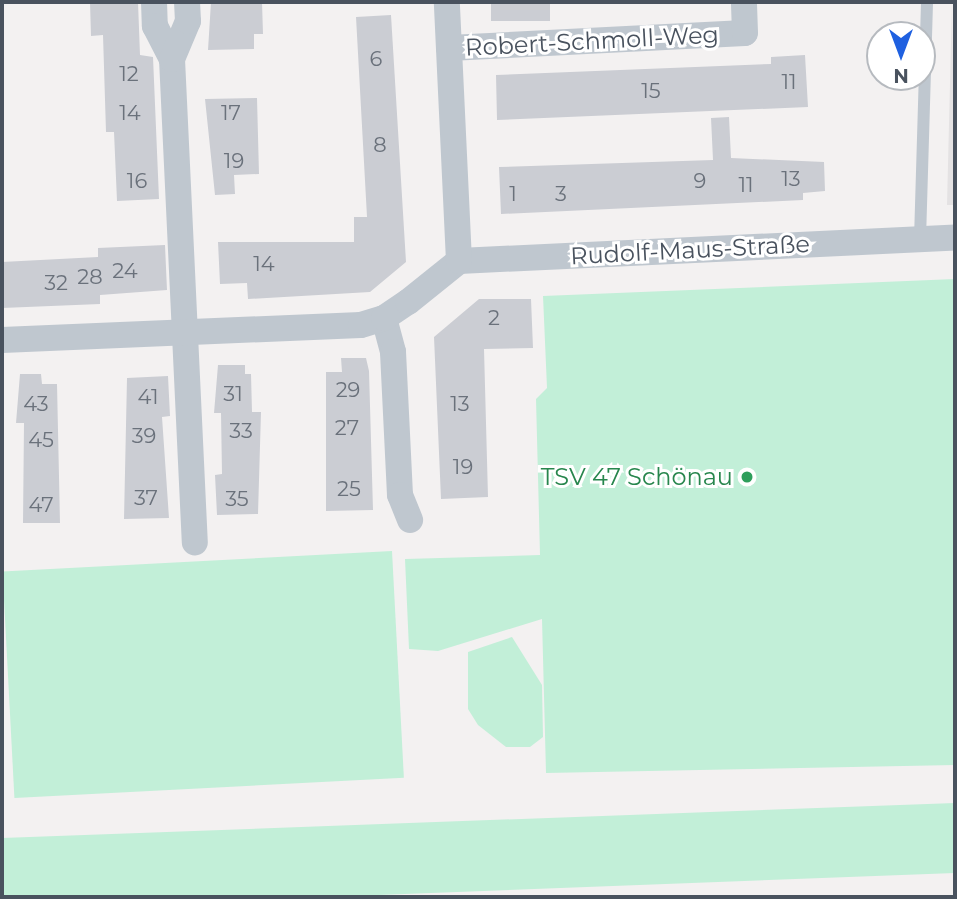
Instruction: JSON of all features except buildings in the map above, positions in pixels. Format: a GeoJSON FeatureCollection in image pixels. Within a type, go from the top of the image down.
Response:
{"type":"FeatureCollection","features":[{"type":"Feature","properties":{"kind":"street"},"geometry":{"type":"LineString","coordinates":[[154,2],[155,26],[172,59],[195,542]]}},
{"type":"Feature","properties":{"kind":"street"},"geometry":{"type":"LineString","coordinates":[[172,59],[188,22],[187,2]]}},
{"type":"Feature","properties":{"kind":"street"},"geometry":{"type":"LineString","coordinates":[[2,341],[361,325],[384,318],[459,261],[447,2]]}},
{"type":"Feature","properties":{"kind":"street","name":"Robert-Schmoll-Weg"},"geometry":{"type":"LineString","coordinates":[[449,48],[745,33],[744,2]]}},
{"type":"Feature","properties":{"kind":"street","name":"Rudolf-Maus-Straße"},"geometry":{"type":"LineString","coordinates":[[459,261],[955,237]]}},
{"type":"Feature","properties":{"kind":"street"},"geometry":{"type":"LineString","coordinates":[[384,318],[393,352],[400,495],[410,520]]}},
{"type":"Feature","properties":{"kind":"lane"},"geometry":{"type":"LineString","coordinates":[[920,239],[927,2]]}},
{"type":"Feature","properties":{"kind":"shaded area"},"geometry":{"type":"Polygon","coordinates":[[[952,2],[955,205],[947,205],[952,2]]]}},
{"type":"Feature","properties":{"kind":"green space","name":"TSV 47 Schönau"},"geometry":{"type":"Polygon","coordinates":[[[955,279],[955,765],[546,773],[542,619],[438,651],[409,649],[405,559],[540,555],[536,399],[547,388],[543,296],[955,279]]]}},
{"type":"Feature","properties":{"kind":"green space"},"geometry":{"type":"Polygon","coordinates":[[[392,551],[404,778],[14,798],[3,571],[392,551]]]}},
{"type":"Feature","properties":{"kind":"green space"},"geometry":{"type":"Polygon","coordinates":[[[512,637],[542,685],[543,737],[530,747],[506,747],[478,725],[468,709],[468,652],[512,637]]]}},
{"type":"Feature","properties":{"kind":"green space"},"geometry":{"type":"Polygon","coordinates":[[[955,803],[955,873],[326,897],[2,897],[2,838],[955,803]]]}},
{"type":"Feature","properties":{"kind":"place","name":"TSV 47 Schönau"},"geometry":{"type":"Point","coordinates":[747,477]}}]}
